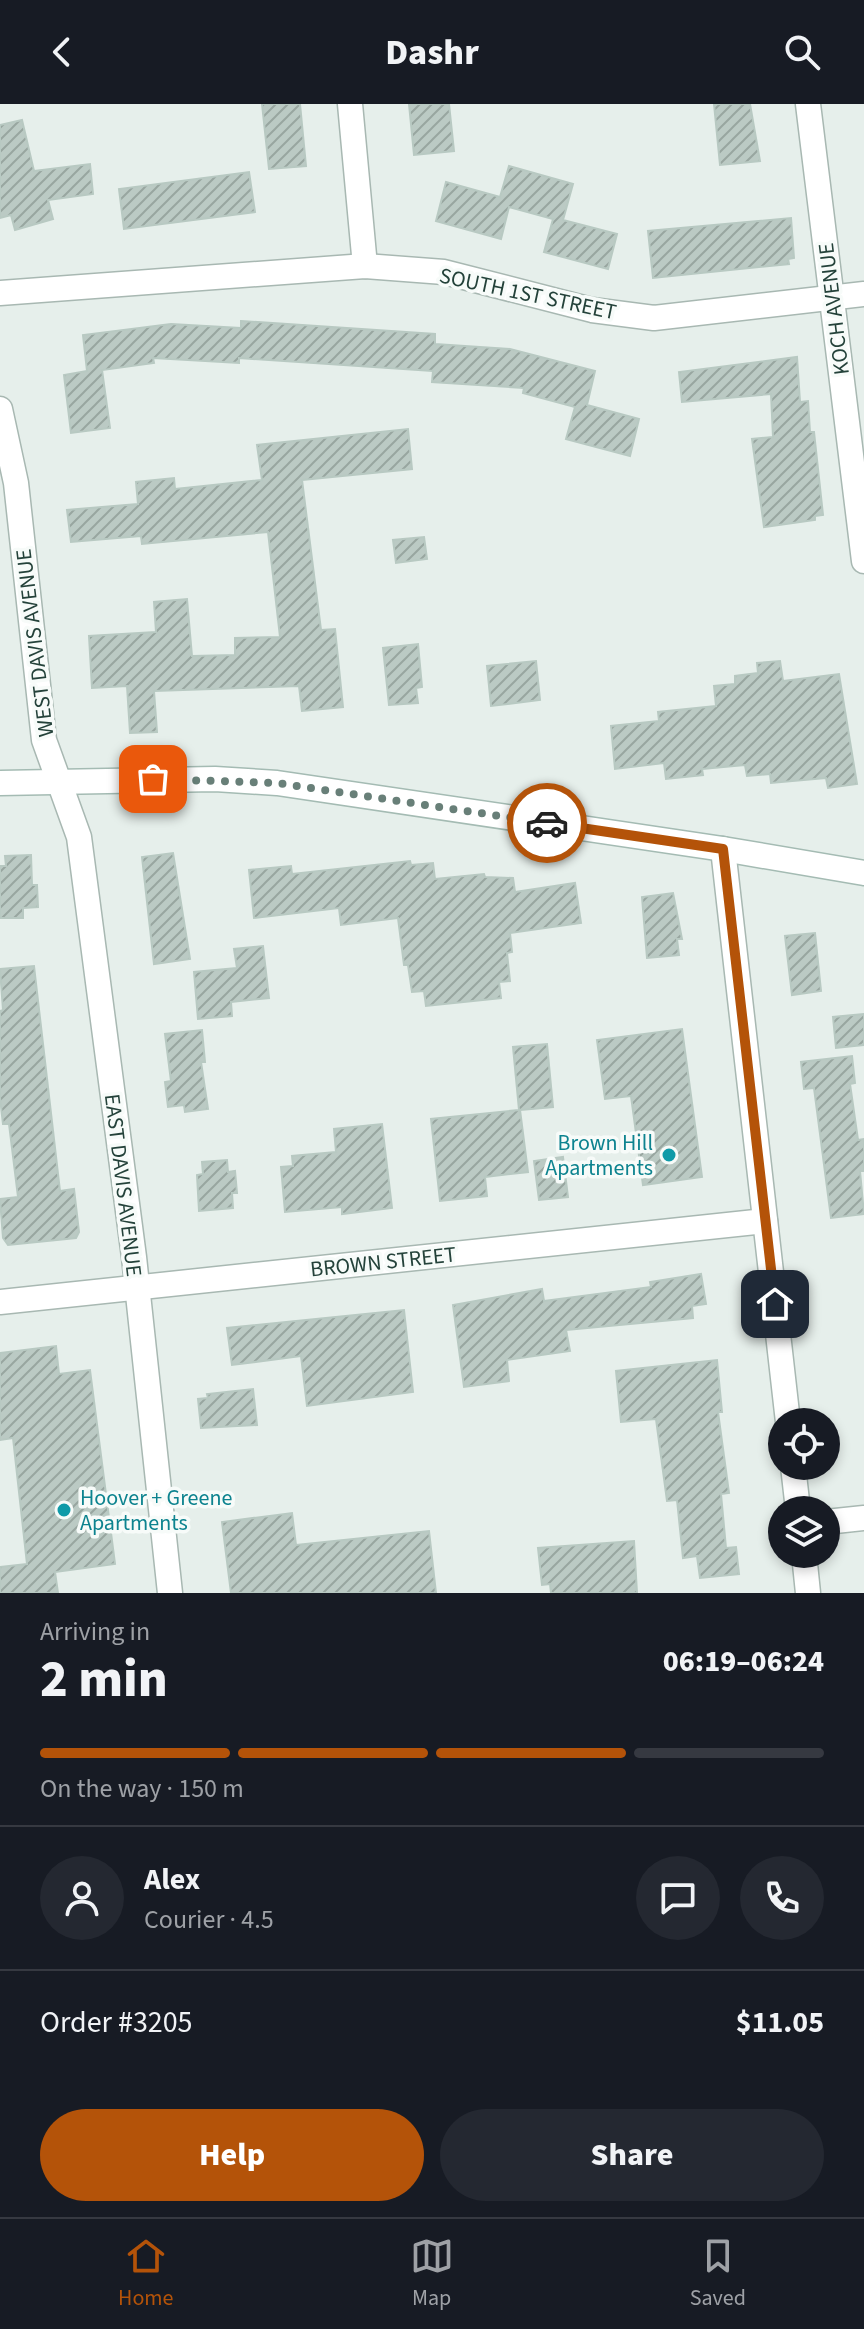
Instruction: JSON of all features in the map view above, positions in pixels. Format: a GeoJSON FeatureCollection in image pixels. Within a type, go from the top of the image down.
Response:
{"type":"FeatureCollection","features":[{"type":"Feature","properties":{"kind":"street"},"geometry":{"type":"LineString","coordinates":[[350,104],[365,266]]}},
{"type":"Feature","properties":{"kind":"street","name":"KOCH AVENUE"},"geometry":{"type":"LineString","coordinates":[[808,104],[864,561]]}},
{"type":"Feature","properties":{"kind":"street","name":"SOUTH 1ST STREET"},"geometry":{"type":"LineString","coordinates":[[0,293],[365,266],[444,272],[592,310],[654,318],[864,294]]}},
{"type":"Feature","properties":{"kind":"street","name":"WEST DAVIS AVENUE"},"geometry":{"type":"LineString","coordinates":[[0,409],[16,483],[44,740],[59,780]]}},
{"type":"Feature","properties":{"kind":"street"},"geometry":{"type":"LineString","coordinates":[[0,783],[215,779],[277,783],[864,873]]}},
{"type":"Feature","properties":{"kind":"street","name":"EAST DAVIS AVENUE"},"geometry":{"type":"LineString","coordinates":[[59,780],[79,837],[138,1287],[170,1593]]}},
{"type":"Feature","properties":{"kind":"street"},"geometry":{"type":"LineString","coordinates":[[723,849],[786,1408]]}},
{"type":"Feature","properties":{"kind":"street","name":"BROWN STREET"},"geometry":{"type":"LineString","coordinates":[[0,1302],[765,1221]]}},
{"type":"Feature","properties":{"kind":"street"},"geometry":{"type":"LineString","coordinates":[[840,1521],[864,1518]]}},
{"type":"Feature","properties":{"kind":"street"},"geometry":{"type":"LineString","coordinates":[[805,1568],[808,1593]]}},
{"type":"Feature","properties":{"kind":"building"},"geometry":{"type":"Polygon","coordinates":[[[262,104],[300,104],[306,166],[269,169],[262,104]]]}},
{"type":"Feature","properties":{"kind":"building"},"geometry":{"type":"Polygon","coordinates":[[[409,104],[449,104],[454,151],[414,155],[409,104]]]}},
{"type":"Feature","properties":{"kind":"building"},"geometry":{"type":"Polygon","coordinates":[[[714,104],[750,104],[760,161],[720,165],[714,104]]]}},
{"type":"Feature","properties":{"kind":"building"},"geometry":{"type":"Polygon","coordinates":[[[22,120],[34,171],[90,164],[93,194],[48,200],[53,219],[15,230],[11,215],[0,218],[0,125],[22,120]]]}},
{"type":"Feature","properties":{"kind":"building"},"geometry":{"type":"Polygon","coordinates":[[[509,166],[573,184],[563,220],[617,234],[608,269],[544,252],[553,219],[509,207],[501,239],[436,221],[446,182],[500,197],[509,166]]]}},
{"type":"Feature","properties":{"kind":"building"},"geometry":{"type":"Polygon","coordinates":[[[249,172],[255,212],[124,229],[119,189],[249,172]]]}},
{"type":"Feature","properties":{"kind":"building"},"geometry":{"type":"Polygon","coordinates":[[[791,218],[794,258],[788,259],[789,264],[653,278],[648,231],[791,218]]]}},
{"type":"Feature","properties":{"kind":"building"},"geometry":{"type":"Polygon","coordinates":[[[241,321],[435,334],[435,344],[510,349],[595,371],[587,405],[639,419],[630,456],[566,439],[575,407],[523,393],[524,388],[432,382],[433,371],[239,358],[239,363],[153,358],[154,363],[102,370],[110,428],[71,433],[64,375],[87,371],[83,335],[171,324],[241,328],[241,321]]]}},
{"type":"Feature","properties":{"kind":"building"},"geometry":{"type":"Polygon","coordinates":[[[797,357],[800,402],[808,401],[810,432],[814,432],[823,515],[815,516],[815,520],[764,527],[752,439],[773,437],[771,394],[682,402],[679,372],[797,357]]]}},
{"type":"Feature","properties":{"kind":"building"},"geometry":{"type":"Polygon","coordinates":[[[408,429],[412,469],[302,480],[321,630],[335,629],[343,707],[302,711],[299,686],[154,691],[157,732],[130,733],[127,686],[92,688],[89,636],[156,632],[154,602],[187,599],[192,656],[235,655],[235,638],[280,637],[268,532],[142,544],[141,536],[71,542],[67,510],[138,504],[136,482],[174,478],[175,489],[262,480],[257,445],[408,429]]]}},
{"type":"Feature","properties":{"kind":"building"},"geometry":{"type":"Polygon","coordinates":[[[424,537],[427,559],[396,563],[393,540],[424,537]]]}},
{"type":"Feature","properties":{"kind":"building"},"geometry":{"type":"Polygon","coordinates":[[[418,644],[422,687],[416,688],[418,703],[389,705],[383,648],[418,644]]]}},
{"type":"Feature","properties":{"kind":"building"},"geometry":{"type":"Polygon","coordinates":[[[536,661],[540,700],[491,706],[487,666],[536,661]]]}},
{"type":"Feature","properties":{"kind":"building"},"geometry":{"type":"Polygon","coordinates":[[[780,661],[783,681],[839,674],[857,784],[828,788],[826,778],[771,783],[770,774],[747,776],[745,765],[702,769],[703,775],[666,779],[664,763],[615,769],[611,726],[659,721],[658,712],[716,706],[714,686],[735,684],[735,676],[758,673],[757,663],[780,661]]]}},
{"type":"Feature","properties":{"kind":"building"},"geometry":{"type":"Polygon","coordinates":[[[173,853],[190,959],[154,964],[142,857],[173,853]]]}},
{"type":"Feature","properties":{"kind":"building"},"geometry":{"type":"Polygon","coordinates":[[[31,855],[32,885],[37,885],[38,907],[23,908],[23,918],[0,918],[0,866],[6,866],[5,856],[31,855]]]}},
{"type":"Feature","properties":{"kind":"building"},"geometry":{"type":"Polygon","coordinates":[[[410,861],[411,865],[433,863],[435,879],[484,874],[485,877],[513,878],[515,892],[575,883],[581,923],[510,933],[512,952],[507,953],[510,981],[499,982],[501,998],[426,1006],[424,991],[412,992],[408,965],[404,965],[398,918],[341,925],[339,908],[254,918],[249,870],[291,866],[292,874],[410,861]]]}},
{"type":"Feature","properties":{"kind":"building"},"geometry":{"type":"Polygon","coordinates":[[[673,893],[682,939],[677,939],[679,955],[647,958],[642,897],[673,893]]]}},
{"type":"Feature","properties":{"kind":"building"},"geometry":{"type":"Polygon","coordinates":[[[815,933],[821,991],[792,995],[785,936],[815,933]]]}},
{"type":"Feature","properties":{"kind":"building"},"geometry":{"type":"Polygon","coordinates":[[[263,946],[269,998],[231,1002],[232,1016],[198,1019],[194,972],[237,968],[234,949],[263,946]]]}},
{"type":"Feature","properties":{"kind":"building"},"geometry":{"type":"Polygon","coordinates":[[[34,966],[60,1191],[74,1189],[79,1232],[76,1238],[8,1245],[3,1238],[0,1199],[18,1197],[9,1124],[3,1124],[0,1098],[0,1011],[3,1010],[0,969],[34,966]]]}},
{"type":"Feature","properties":{"kind":"building"},"geometry":{"type":"Polygon","coordinates":[[[864,1014],[864,1045],[836,1048],[833,1017],[864,1014]]]}},
{"type":"Feature","properties":{"kind":"building"},"geometry":{"type":"Polygon","coordinates":[[[682,1029],[702,1177],[643,1185],[631,1096],[605,1099],[597,1040],[682,1029]]]}},
{"type":"Feature","properties":{"kind":"building"},"geometry":{"type":"Polygon","coordinates":[[[202,1030],[205,1062],[201,1062],[208,1109],[185,1112],[184,1105],[168,1107],[165,1082],[171,1081],[165,1034],[202,1030]]]}},
{"type":"Feature","properties":{"kind":"building"},"geometry":{"type":"Polygon","coordinates":[[[547,1044],[553,1107],[520,1110],[528,1172],[485,1177],[487,1196],[440,1201],[431,1119],[519,1110],[513,1047],[547,1044]]]}},
{"type":"Feature","properties":{"kind":"building"},"geometry":{"type":"Polygon","coordinates":[[[852,1056],[855,1083],[850,1084],[858,1140],[864,1139],[864,1171],[860,1171],[864,1214],[831,1218],[814,1088],[804,1089],[801,1062],[852,1056]]]}},
{"type":"Feature","properties":{"kind":"building"},"geometry":{"type":"Polygon","coordinates":[[[382,1124],[392,1208],[342,1214],[342,1207],[285,1212],[281,1167],[293,1166],[292,1156],[336,1152],[334,1129],[382,1124]]]}},
{"type":"Feature","properties":{"kind":"building"},"geometry":{"type":"Polygon","coordinates":[[[563,1157],[568,1197],[539,1200],[534,1161],[563,1157]]]}},
{"type":"Feature","properties":{"kind":"building"},"geometry":{"type":"Polygon","coordinates":[[[227,1160],[228,1172],[235,1171],[237,1193],[232,1193],[233,1208],[199,1211],[197,1175],[203,1174],[202,1162],[227,1160]]]}},
{"type":"Feature","properties":{"kind":"building"},"geometry":{"type":"Polygon","coordinates":[[[701,1274],[706,1304],[692,1306],[693,1318],[566,1330],[570,1351],[507,1360],[509,1381],[464,1387],[453,1305],[542,1289],[544,1301],[651,1287],[650,1282],[701,1274]]]}},
{"type":"Feature","properties":{"kind":"building"},"geometry":{"type":"Polygon","coordinates":[[[404,1310],[413,1392],[307,1406],[301,1356],[232,1365],[227,1328],[404,1310]]]}},
{"type":"Feature","properties":{"kind":"building","name":"Hoover + Greene Apartments"},"geometry":{"type":"Polygon","coordinates":[[[56,1346],[59,1374],[90,1370],[115,1564],[55,1572],[58,1593],[0,1593],[0,1567],[27,1564],[13,1438],[0,1440],[0,1353],[56,1346]]]}},
{"type":"Feature","properties":{"kind":"building"},"geometry":{"type":"Polygon","coordinates":[[[717,1360],[722,1412],[718,1412],[729,1493],[721,1494],[726,1548],[736,1547],[739,1574],[700,1578],[697,1556],[683,1558],[677,1500],[667,1501],[656,1419],[621,1422],[616,1371],[717,1360]]]}},
{"type":"Feature","properties":{"kind":"building"},"geometry":{"type":"Polygon","coordinates":[[[253,1389],[257,1425],[201,1428],[198,1399],[208,1398],[207,1394],[253,1389]]]}},
{"type":"Feature","properties":{"kind":"building"},"geometry":{"type":"Polygon","coordinates":[[[292,1513],[296,1545],[429,1531],[436,1593],[231,1593],[222,1522],[292,1513]]]}},
{"type":"Feature","properties":{"kind":"building"},"geometry":{"type":"Polygon","coordinates":[[[634,1541],[637,1593],[551,1593],[550,1584],[542,1585],[538,1548],[634,1541]]]}},
{"type":"Feature","properties":{"kind":"way so far"},"geometry":{"type":"LineString","coordinates":[[153,779],[277,783],[547,823]]}},
{"type":"Feature","properties":{"kind":"place","name":"Brown Hill Apartments"},"geometry":{"type":"Point","coordinates":[669,1155]}},
{"type":"Feature","properties":{"kind":"place","name":"Hoover + Greene Apartments"},"geometry":{"type":"Point","coordinates":[64,1510]}},
{"type":"Feature","properties":{"kind":"route"},"geometry":{"type":"LineString","coordinates":[[547,823],[723,849],[775,1304]]}}]}
